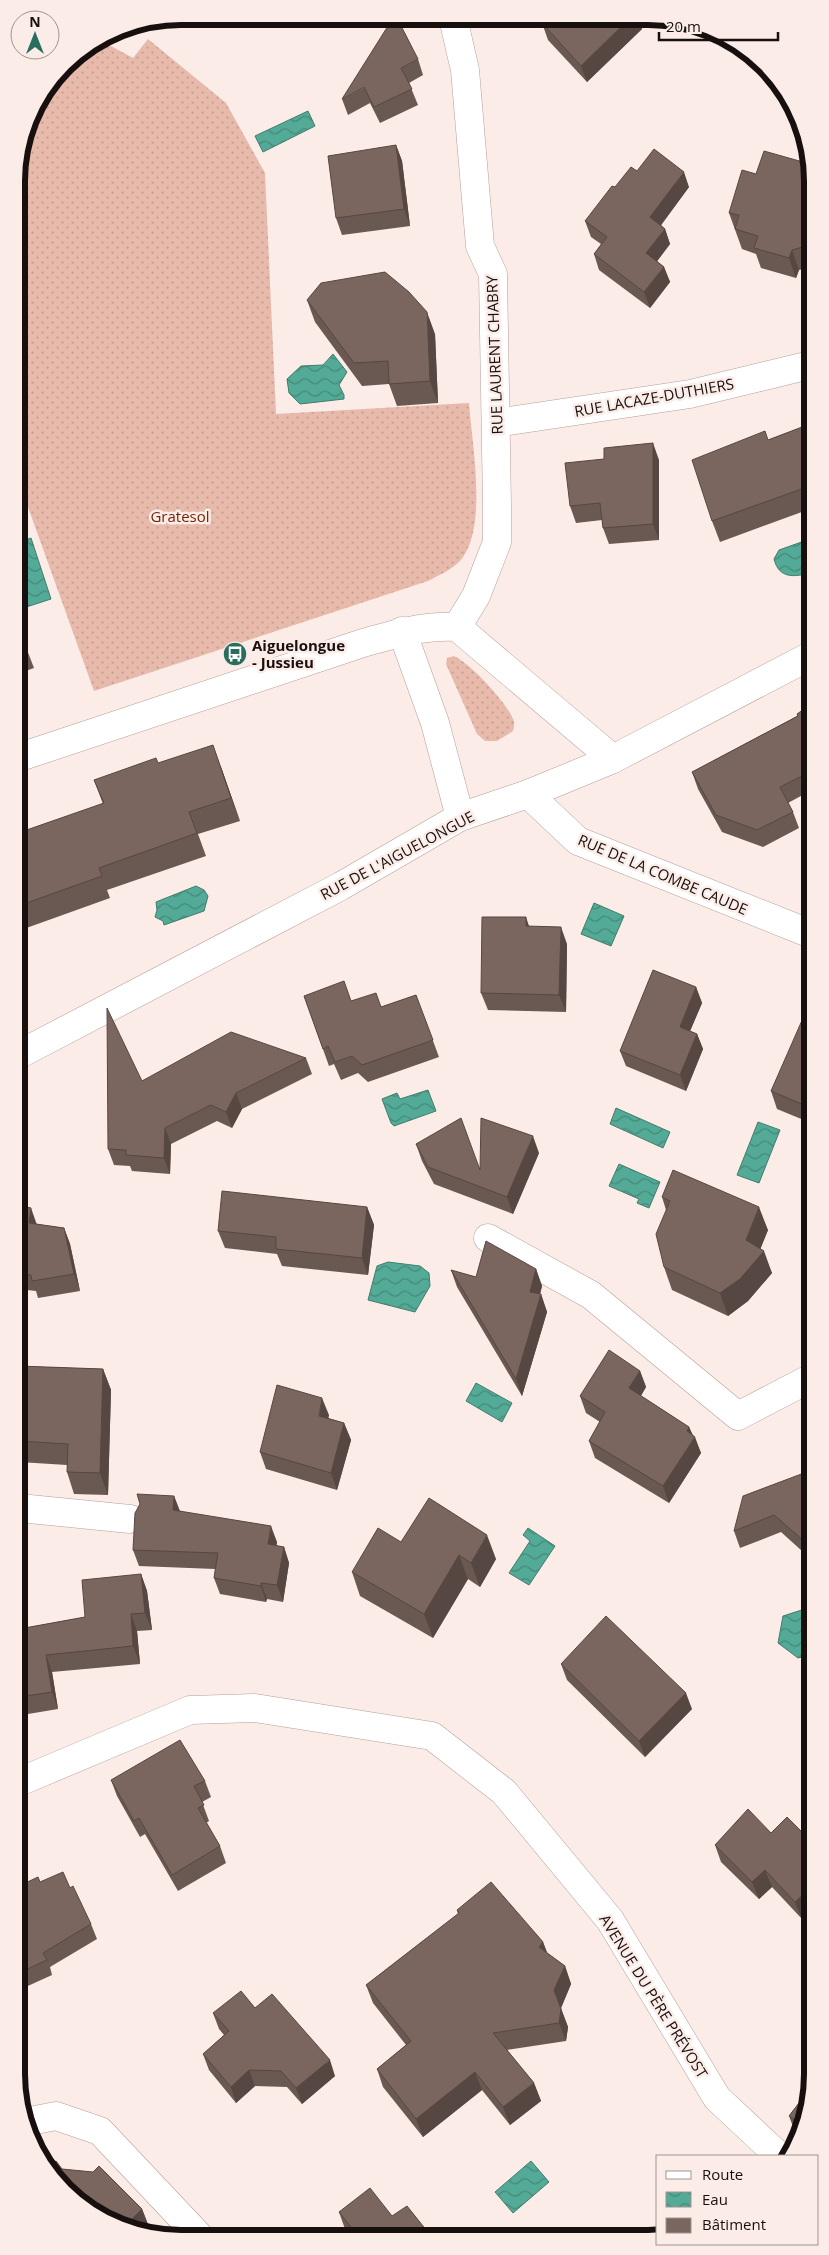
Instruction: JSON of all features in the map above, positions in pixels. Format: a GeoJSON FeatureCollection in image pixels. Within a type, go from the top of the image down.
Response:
{"type":"FeatureCollection","features":[{"type":"Feature","properties":{"kind":"street","name":"RUE LAURENT CHABRY"},"geometry":{"type":"LineString","coordinates":[[455,25],[465,70],[480,246],[493,274],[497,542],[476,596],[456,627]]}},
{"type":"Feature","properties":{"kind":"street","name":"RUE LACAZE-DUTHIERS"},"geometry":{"type":"LineString","coordinates":[[496,423],[690,394],[804,366]]}},
{"type":"Feature","properties":{"kind":"street"},"geometry":{"type":"LineString","coordinates":[[25,756],[402,631],[435,626],[456,627],[613,759]]}},
{"type":"Feature","properties":{"kind":"street"},"geometry":{"type":"LineString","coordinates":[[402,631],[436,723],[460,817]]}},
{"type":"Feature","properties":{"kind":"street","name":"RUE DE L'AIGUELONGUE"},"geometry":{"type":"LineString","coordinates":[[25,1051],[341,886],[460,817],[528,794],[613,759],[804,659]]}},
{"type":"Feature","properties":{"kind":"street","name":"RUE DE LA COMBE CAUDE"},"geometry":{"type":"LineString","coordinates":[[528,794],[578,841],[804,931]]}},
{"type":"Feature","properties":{"kind":"street"},"geometry":{"type":"LineString","coordinates":[[488,1238],[591,1295],[738,1416],[804,1382]]}},
{"type":"Feature","properties":{"kind":"street"},"geometry":{"type":"LineString","coordinates":[[25,1509],[130,1519]]}},
{"type":"Feature","properties":{"kind":"street","name":"AVENUE DU PÈRE PRÉVOST"},"geometry":{"type":"LineString","coordinates":[[25,1779],[190,1710],[255,1708],[432,1736],[504,1792],[610,1920],[717,2098],[778,2155]]}},
{"type":"Feature","properties":{"kind":"street"},"geometry":{"type":"LineString","coordinates":[[32,2121],[56,2116],[100,2131],[193,2230]]}},
{"type":"Feature","properties":{"kind":"green space","name":"Gratesol"},"geometry":{"type":"Polygon","coordinates":[[[148,39],[226,103],[265,173],[276,414],[469,403],[475,461],[476,504],[470,542],[463,557],[452,568],[428,581],[94,691],[28,507],[25,508],[25,171],[30,140],[37,121],[51,94],[64,78],[94,51],[107,44],[133,58],[148,39]]]}},
{"type":"Feature","properties":{"kind":"green space"},"geometry":{"type":"Polygon","coordinates":[[[454,656],[478,675],[504,703],[514,720],[513,731],[497,741],[485,741],[477,734],[446,664],[447,658],[454,656]]]}},
{"type":"Feature","properties":{"kind":"water"},"geometry":{"type":"Polygon","coordinates":[[[308,111],[315,126],[263,152],[255,136],[308,111]]]}},
{"type":"Feature","properties":{"kind":"water"},"geometry":{"type":"Polygon","coordinates":[[[333,354],[347,372],[339,385],[344,399],[300,404],[289,393],[287,379],[301,366],[323,365],[333,354]]]}},
{"type":"Feature","properties":{"kind":"water"},"geometry":{"type":"Polygon","coordinates":[[[31,538],[51,599],[25,607],[25,540],[31,538]]]}},
{"type":"Feature","properties":{"kind":"water"},"geometry":{"type":"Polygon","coordinates":[[[804,541],[804,574],[793,576],[779,570],[774,559],[779,550],[804,541]]]}},
{"type":"Feature","properties":{"kind":"water"},"geometry":{"type":"Polygon","coordinates":[[[196,886],[204,890],[208,896],[204,911],[164,925],[163,921],[155,917],[157,910],[156,902],[196,886]]]}},
{"type":"Feature","properties":{"kind":"water"},"geometry":{"type":"Polygon","coordinates":[[[594,903],[624,916],[611,946],[581,934],[594,903]]]}},
{"type":"Feature","properties":{"kind":"water"},"geometry":{"type":"Polygon","coordinates":[[[428,1090],[436,1111],[394,1126],[391,1123],[382,1099],[397,1093],[400,1099],[428,1090]]]}},
{"type":"Feature","properties":{"kind":"water"},"geometry":{"type":"Polygon","coordinates":[[[616,1108],[670,1132],[663,1148],[610,1124],[616,1108]]]}},
{"type":"Feature","properties":{"kind":"water"},"geometry":{"type":"Polygon","coordinates":[[[758,1122],[780,1130],[759,1183],[737,1175],[758,1122]]]}},
{"type":"Feature","properties":{"kind":"water"},"geometry":{"type":"Polygon","coordinates":[[[619,1164],[660,1182],[649,1208],[637,1203],[639,1199],[609,1186],[619,1164]]]}},
{"type":"Feature","properties":{"kind":"water"},"geometry":{"type":"Polygon","coordinates":[[[388,1262],[420,1266],[429,1273],[430,1286],[415,1312],[368,1300],[377,1266],[388,1262]]]}},
{"type":"Feature","properties":{"kind":"water"},"geometry":{"type":"Polygon","coordinates":[[[476,1383],[512,1403],[502,1422],[466,1401],[476,1383]]]}},
{"type":"Feature","properties":{"kind":"water"},"geometry":{"type":"Polygon","coordinates":[[[528,1528],[555,1546],[529,1585],[509,1573],[530,1541],[523,1535],[528,1528]]]}},
{"type":"Feature","properties":{"kind":"water"},"geometry":{"type":"Polygon","coordinates":[[[804,1609],[804,1656],[798,1658],[778,1643],[783,1616],[804,1609]]]}},
{"type":"Feature","properties":{"kind":"water"},"geometry":{"type":"Polygon","coordinates":[[[531,2161],[549,2182],[513,2213],[495,2192],[531,2161]]]}},
{"type":"Feature","properties":{"kind":"building"},"geometry":{"type":"Polygon","coordinates":[[[389,25],[401,25],[418,59],[401,68],[412,89],[374,107],[364,87],[342,99],[389,25]]]}},
{"type":"Feature","properties":{"kind":"building"},"geometry":{"type":"Polygon","coordinates":[[[544,25],[623,25],[581,66],[544,25]]]}},
{"type":"Feature","properties":{"kind":"building"},"geometry":{"type":"Polygon","coordinates":[[[396,145],[404,209],[336,218],[328,156],[396,145]]]}},
{"type":"Feature","properties":{"kind":"building"},"geometry":{"type":"Polygon","coordinates":[[[654,149],[684,172],[650,217],[665,229],[646,253],[664,267],[644,292],[594,254],[607,237],[585,221],[612,186],[615,187],[631,167],[637,171],[654,149]]]}},
{"type":"Feature","properties":{"kind":"building"},"geometry":{"type":"Polygon","coordinates":[[[764,151],[803,162],[804,247],[792,250],[789,258],[754,248],[758,236],[735,229],[739,215],[729,213],[742,170],[756,174],[764,151]]]}},
{"type":"Feature","properties":{"kind":"building"},"geometry":{"type":"Polygon","coordinates":[[[385,272],[409,292],[427,312],[430,381],[389,384],[388,361],[354,363],[307,300],[321,283],[385,272]]]}},
{"type":"Feature","properties":{"kind":"building"},"geometry":{"type":"Polygon","coordinates":[[[804,426],[804,488],[712,521],[692,460],[765,431],[768,440],[804,426]]]}},
{"type":"Feature","properties":{"kind":"building"},"geometry":{"type":"Polygon","coordinates":[[[653,443],[653,524],[603,528],[600,503],[570,506],[565,463],[604,459],[604,448],[653,443]]]}},
{"type":"Feature","properties":{"kind":"building"},"geometry":{"type":"Polygon","coordinates":[[[804,709],[804,775],[780,787],[793,812],[757,830],[716,815],[692,772],[798,716],[797,714],[804,709]]]}},
{"type":"Feature","properties":{"kind":"building"},"geometry":{"type":"Polygon","coordinates":[[[213,745],[231,798],[189,812],[197,833],[99,868],[102,876],[25,904],[25,831],[104,803],[94,780],[156,758],[158,763],[213,745]]]}},
{"type":"Feature","properties":{"kind":"building"},"geometry":{"type":"Polygon","coordinates":[[[482,917],[526,917],[526,926],[561,927],[559,995],[481,993],[482,917]]]}},
{"type":"Feature","properties":{"kind":"building"},"geometry":{"type":"Polygon","coordinates":[[[653,970],[696,987],[680,1027],[697,1034],[680,1075],[620,1051],[653,970]]]}},
{"type":"Feature","properties":{"kind":"building"},"geometry":{"type":"Polygon","coordinates":[[[344,981],[351,1001],[376,993],[381,1007],[416,995],[433,1040],[362,1065],[352,1056],[335,1062],[328,1046],[323,1049],[304,996],[344,981]]]}},
{"type":"Feature","properties":{"kind":"building"},"geometry":{"type":"Polygon","coordinates":[[[107,1008],[142,1081],[231,1032],[306,1058],[236,1093],[226,1112],[211,1105],[165,1128],[164,1158],[126,1155],[126,1150],[108,1149],[107,1008]]]}},
{"type":"Feature","properties":{"kind":"building"},"geometry":{"type":"Polygon","coordinates":[[[804,1016],[804,1105],[771,1091],[804,1016]]]}},
{"type":"Feature","properties":{"kind":"building"},"geometry":{"type":"Polygon","coordinates":[[[461,1118],[480,1170],[481,1118],[533,1136],[507,1197],[428,1167],[416,1144],[461,1118]]]}},
{"type":"Feature","properties":{"kind":"building"},"geometry":{"type":"Polygon","coordinates":[[[673,1170],[759,1207],[746,1240],[764,1251],[740,1279],[720,1293],[664,1267],[656,1234],[670,1201],[662,1197],[673,1170]]]}},
{"type":"Feature","properties":{"kind":"building"},"geometry":{"type":"Polygon","coordinates":[[[222,1191],[367,1207],[362,1258],[276,1249],[276,1237],[218,1231],[222,1191]]]}},
{"type":"Feature","properties":{"kind":"building"},"geometry":{"type":"Polygon","coordinates":[[[25,1207],[31,1208],[29,1223],[64,1228],[74,1274],[32,1281],[31,1275],[25,1274],[25,1207]]]}},
{"type":"Feature","properties":{"kind":"building"},"geometry":{"type":"Polygon","coordinates":[[[486,1241],[536,1269],[530,1292],[541,1294],[516,1379],[451,1270],[476,1277],[486,1241]]]}},
{"type":"Feature","properties":{"kind":"building"},"geometry":{"type":"Polygon","coordinates":[[[609,1350],[640,1371],[629,1388],[689,1427],[687,1431],[695,1437],[663,1486],[589,1441],[605,1412],[580,1396],[609,1350]]]}},
{"type":"Feature","properties":{"kind":"building"},"geometry":{"type":"Polygon","coordinates":[[[25,1366],[103,1369],[100,1473],[67,1472],[68,1444],[25,1441],[25,1366]]]}},
{"type":"Feature","properties":{"kind":"building"},"geometry":{"type":"Polygon","coordinates":[[[277,1385],[322,1398],[319,1416],[344,1423],[331,1473],[260,1452],[277,1385]]]}},
{"type":"Feature","properties":{"kind":"building"},"geometry":{"type":"Polygon","coordinates":[[[804,1473],[804,1541],[774,1515],[734,1531],[743,1496],[804,1473]]]}},
{"type":"Feature","properties":{"kind":"building"},"geometry":{"type":"Polygon","coordinates":[[[137,1494],[174,1496],[173,1510],[271,1526],[268,1544],[284,1547],[277,1585],[261,1583],[261,1586],[214,1578],[218,1553],[133,1550],[135,1513],[140,1504],[137,1494]]]}},
{"type":"Feature","properties":{"kind":"building"},"geometry":{"type":"Polygon","coordinates":[[[429,1498],[487,1535],[471,1563],[459,1555],[424,1614],[352,1572],[378,1528],[401,1542],[429,1498]]]}},
{"type":"Feature","properties":{"kind":"building"},"geometry":{"type":"Polygon","coordinates":[[[141,1574],[145,1613],[131,1614],[133,1646],[46,1655],[52,1692],[25,1696],[25,1628],[85,1617],[82,1580],[141,1574]]]}},
{"type":"Feature","properties":{"kind":"building"},"geometry":{"type":"Polygon","coordinates":[[[606,1616],[686,1693],[639,1741],[561,1664],[606,1616]]]}},
{"type":"Feature","properties":{"kind":"building"},"geometry":{"type":"Polygon","coordinates":[[[180,1740],[205,1781],[194,1786],[204,1805],[198,1808],[220,1846],[172,1875],[139,1818],[134,1821],[111,1780],[180,1740]]]}},
{"type":"Feature","properties":{"kind":"building"},"geometry":{"type":"Polygon","coordinates":[[[748,1809],[771,1833],[787,1817],[804,1834],[804,1894],[795,1902],[765,1870],[752,1882],[715,1845],[748,1809]]]}},
{"type":"Feature","properties":{"kind":"building"},"geometry":{"type":"Polygon","coordinates":[[[63,1872],[70,1888],[73,1886],[91,1924],[43,1953],[47,1960],[25,1970],[25,1883],[38,1877],[40,1882],[63,1872]]]}},
{"type":"Feature","properties":{"kind":"building"},"geometry":{"type":"Polygon","coordinates":[[[491,1882],[543,1942],[539,1947],[565,1966],[554,1990],[561,2009],[559,2023],[493,2033],[534,2083],[503,2107],[475,2072],[416,2119],[377,2069],[411,2041],[366,1985],[459,1913],[457,1910],[491,1882]]]}},
{"type":"Feature","properties":{"kind":"building"},"geometry":{"type":"Polygon","coordinates":[[[241,1991],[255,2008],[272,1994],[330,2060],[296,2088],[281,2071],[249,2070],[231,2087],[203,2054],[229,2031],[213,2013],[241,1991]]]}},
{"type":"Feature","properties":{"kind":"building"},"geometry":{"type":"Polygon","coordinates":[[[802,2099],[797,2121],[789,2116],[802,2099]]]}},
{"type":"Feature","properties":{"kind":"building"},"geometry":{"type":"Polygon","coordinates":[[[56,2161],[62,2169],[93,2172],[99,2166],[142,2209],[130,2221],[112,2214],[86,2198],[53,2163],[56,2161]]]}},
{"type":"Feature","properties":{"kind":"building"},"geometry":{"type":"Polygon","coordinates":[[[370,2188],[392,2216],[407,2206],[426,2230],[353,2230],[339,2212],[370,2188]]]}},
{"type":"Feature","properties":{"kind":"place","name":"Aiguelongue - Jussieu"},"geometry":{"type":"Point","coordinates":[235,654]}}]}
